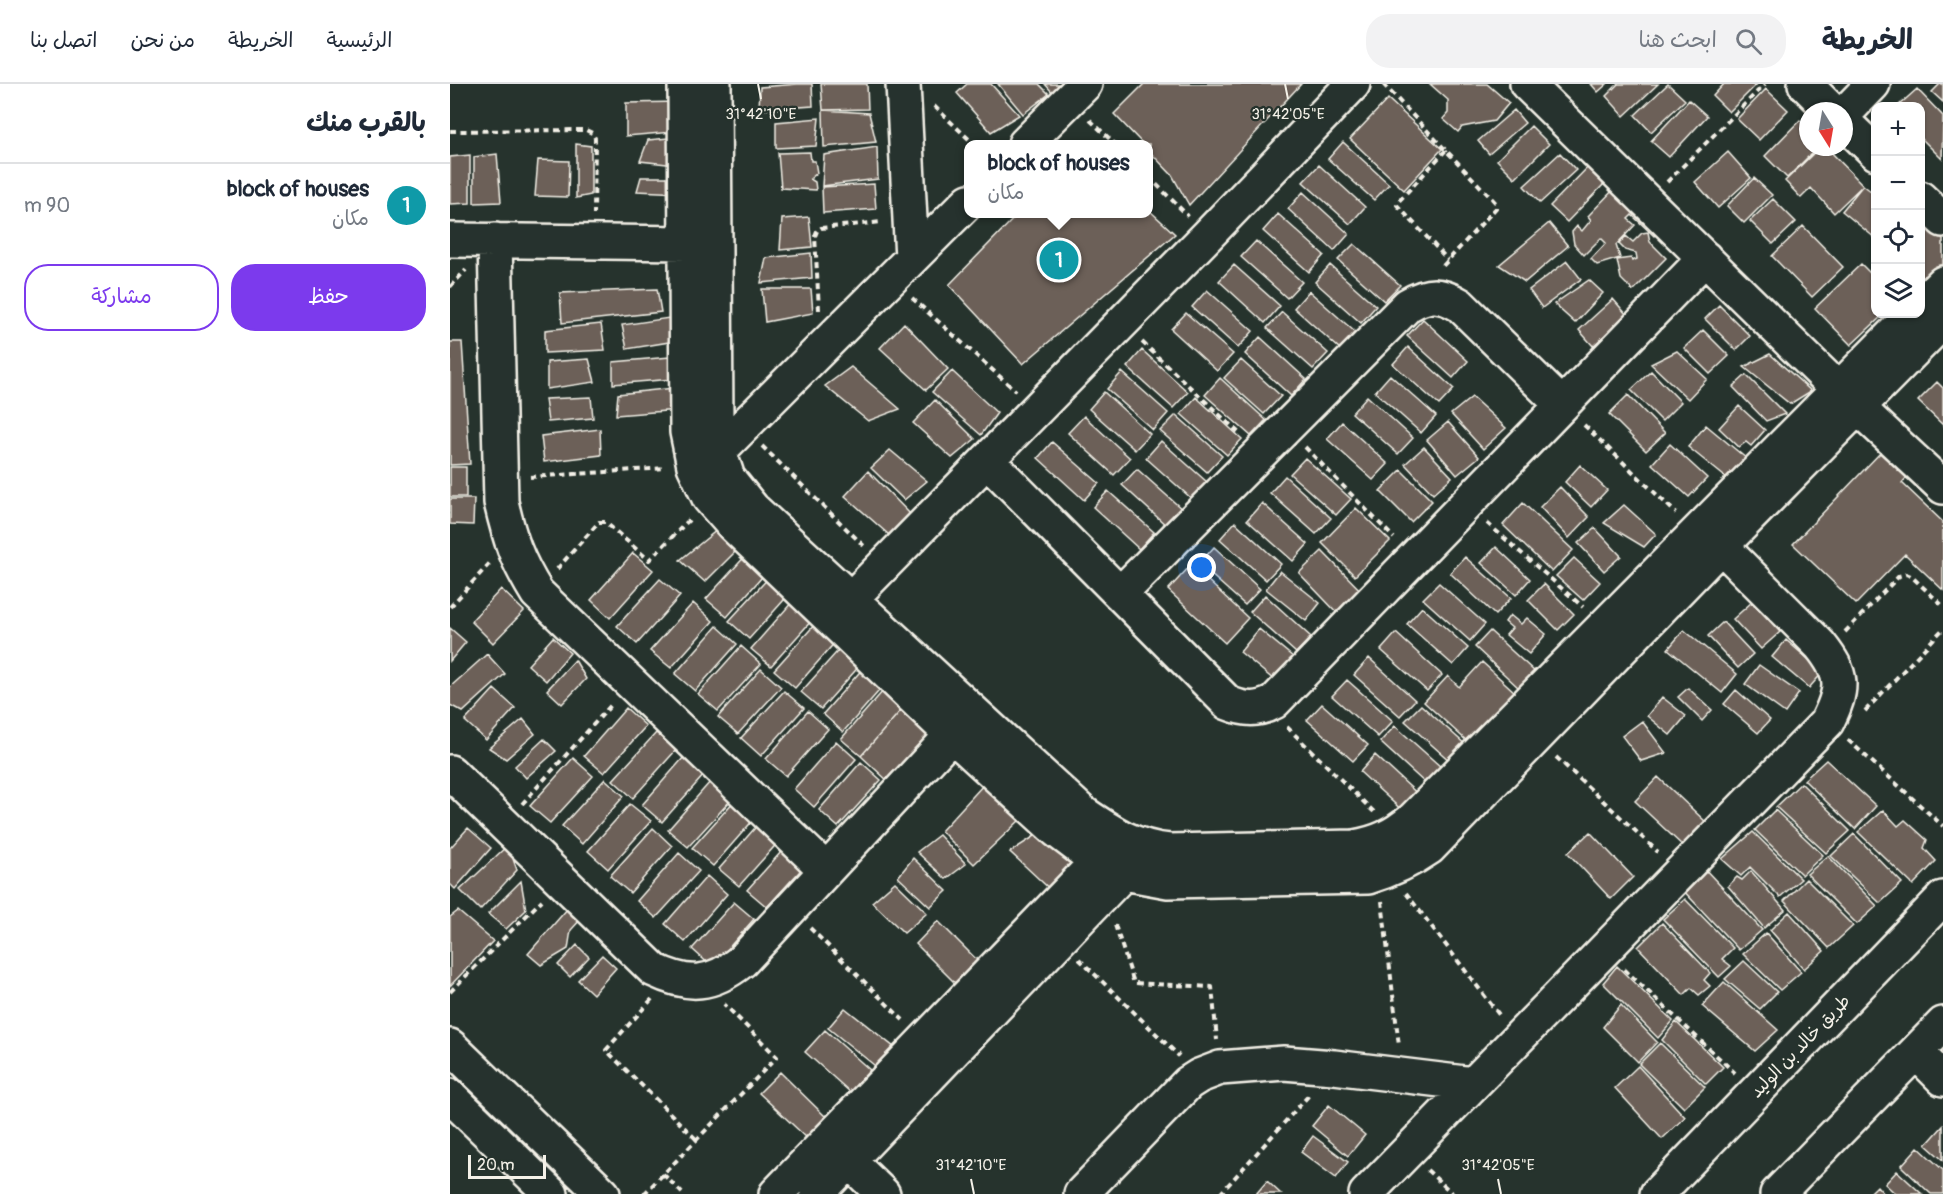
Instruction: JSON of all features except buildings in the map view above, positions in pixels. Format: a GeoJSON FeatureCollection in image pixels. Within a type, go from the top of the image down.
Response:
{"type":"FeatureCollection","features":[{"type":"Feature","properties":{"kind":"street"},"geometry":{"type":"LineString","coordinates":[[684,84],[687,432],[706,459],[728,478],[952,735],[1109,876],[1168,881],[1368,877],[1411,861],[1429,848],[1536,738],[1708,539],[1848,398],[1943,321]]}},
{"type":"Feature","properties":{"kind":"street"},"geometry":{"type":"LineString","coordinates":[[714,84],[716,427],[706,459],[709,498],[732,524],[841,609],[1083,813],[1134,843],[1169,851],[1354,846],[1376,843],[1395,834],[1412,820],[1604,626],[1708,539]]}},
{"type":"Feature","properties":{"kind":"street"},"geometry":{"type":"LineString","coordinates":[[902,268],[910,219],[903,84]]}},
{"type":"Feature","properties":{"kind":"street"},"geometry":{"type":"LineString","coordinates":[[841,609],[1353,84]]}},
{"type":"Feature","properties":{"kind":"street"},"geometry":{"type":"LineString","coordinates":[[1527,84],[1848,398],[1943,487]]}},
{"type":"Feature","properties":{"kind":"street"},"geometry":{"type":"LineString","coordinates":[[1805,84],[1823,102]]}},
{"type":"Feature","properties":{"kind":"street"},"geometry":{"type":"LineString","coordinates":[[1853,105],[1874,84]]}},
{"type":"Feature","properties":{"kind":"street"},"geometry":{"type":"LineString","coordinates":[[1029,140],[1077,92]]}},
{"type":"Feature","properties":{"kind":"street"},"geometry":{"type":"LineString","coordinates":[[1853,131],[1871,149]]}},
{"type":"Feature","properties":{"kind":"street"},"geometry":{"type":"LineString","coordinates":[[1925,203],[1943,220]]}},
{"type":"Feature","properties":{"kind":"street"},"geometry":{"type":"LineString","coordinates":[[706,459],[743,427],[964,206]]}},
{"type":"Feature","properties":{"kind":"street"},"geometry":{"type":"LineString","coordinates":[[450,240],[686,243]]}},
{"type":"Feature","properties":{"kind":"street"},"geometry":{"type":"LineString","coordinates":[[495,240],[501,502],[510,541],[521,568],[537,592],[826,870]]}},
{"type":"Feature","properties":{"kind":"street"},"geometry":{"type":"LineString","coordinates":[[987,460],[1228,703],[1253,710],[1274,702],[1705,258]]}},
{"type":"Feature","properties":{"kind":"street"},"geometry":{"type":"LineString","coordinates":[[1925,301],[1943,283]]}},
{"type":"Feature","properties":{"kind":"street"},"geometry":{"type":"LineString","coordinates":[[1120,594],[1408,305],[1420,297],[1434,295],[1448,298],[1460,305],[1562,405]]}},
{"type":"Feature","properties":{"kind":"street"},"geometry":{"type":"LineString","coordinates":[[1848,398],[1910,318]]}},
{"type":"Feature","properties":{"kind":"street"},"geometry":{"type":"LineString","coordinates":[[1366,1194],[1680,873],[1835,729],[1840,681],[1835,663],[1708,539]]}},
{"type":"Feature","properties":{"kind":"street"},"geometry":{"type":"LineString","coordinates":[[450,772],[654,970],[686,980],[710,980],[727,973],[742,961],[952,735]]}},
{"type":"Feature","properties":{"kind":"street"},"geometry":{"type":"LineString","coordinates":[[817,1194],[1060,940],[1134,843]]}},
{"type":"Feature","properties":{"kind":"street"},"geometry":{"type":"LineString","coordinates":[[776,1194],[924,1041],[1109,876]]}},
{"type":"Feature","properties":{"kind":"street","name":"طريق خالد بن الوليد"},"geometry":{"type":"LineString","coordinates":[[1657,1194],[1943,898]]}},
{"type":"Feature","properties":{"kind":"street"},"geometry":{"type":"LineString","coordinates":[[1777,1194],[1943,1024]]}},
{"type":"Feature","properties":{"kind":"street"},"geometry":{"type":"LineString","coordinates":[[450,1046],[603,1194]]}},
{"type":"Feature","properties":{"kind":"street"},"geometry":{"type":"LineString","coordinates":[[1916,1052],[1943,1079]]}},
{"type":"Feature","properties":{"kind":"street"},"geometry":{"type":"LineString","coordinates":[[1081,1194],[1188,1083],[1210,1072],[1284,1064],[1334,1067],[1473,1084]]}},
{"type":"Feature","properties":{"kind":"street"},"geometry":{"type":"LineString","coordinates":[[450,1095],[551,1194]]}},
{"type":"Feature","properties":{"kind":"street"},"geometry":{"type":"LineString","coordinates":[[849,1161],[883,1194]]}},
{"type":"Feature","properties":{"kind":"path"},"geometry":{"type":"LineString","coordinates":[[1383,84],[1497,206],[1408,305]]}},
{"type":"Feature","properties":{"kind":"path"},"geometry":{"type":"LineString","coordinates":[[1647,202],[1766,84]]}},
{"type":"Feature","properties":{"kind":"path"},"geometry":{"type":"LineString","coordinates":[[1077,92],[1112,140]]}},
{"type":"Feature","properties":{"kind":"path"},"geometry":{"type":"LineString","coordinates":[[933,105],[971,140]]}},
{"type":"Feature","properties":{"kind":"path"},"geometry":{"type":"LineString","coordinates":[[450,131],[586,130],[592,133],[595,138],[594,242]]}},
{"type":"Feature","properties":{"kind":"path"},"geometry":{"type":"LineString","coordinates":[[1446,150],[1397,205],[1448,260]]}},
{"type":"Feature","properties":{"kind":"path"},"geometry":{"type":"LineString","coordinates":[[1153,181],[1208,235]]}},
{"type":"Feature","properties":{"kind":"path"},"geometry":{"type":"LineString","coordinates":[[821,349],[814,236],[817,231],[821,228],[910,219]]}},
{"type":"Feature","properties":{"kind":"path"},"geometry":{"type":"LineString","coordinates":[[902,268],[1037,409]]}},
{"type":"Feature","properties":{"kind":"path"},"geometry":{"type":"LineString","coordinates":[[1122,323],[1260,453]]}},
{"type":"Feature","properties":{"kind":"path"},"geometry":{"type":"LineString","coordinates":[[1562,405],[1708,539]]}},
{"type":"Feature","properties":{"kind":"path"},"geometry":{"type":"LineString","coordinates":[[743,427],[884,566]]}},
{"type":"Feature","properties":{"kind":"path"},"geometry":{"type":"LineString","coordinates":[[1286,427],[1414,558]]}},
{"type":"Feature","properties":{"kind":"path"},"geometry":{"type":"LineString","coordinates":[[501,479],[706,459]]}},
{"type":"Feature","properties":{"kind":"path"},"geometry":{"type":"LineString","coordinates":[[537,592],[599,522],[604,522],[649,560],[709,498]]}},
{"type":"Feature","properties":{"kind":"path"},"geometry":{"type":"LineString","coordinates":[[1467,505],[1604,626]]}},
{"type":"Feature","properties":{"kind":"path"},"geometry":{"type":"LineString","coordinates":[[450,607],[510,541]]}},
{"type":"Feature","properties":{"kind":"path"},"geometry":{"type":"LineString","coordinates":[[1826,652],[1899,576],[1906,574],[1911,576],[1943,606]]}},
{"type":"Feature","properties":{"kind":"path"},"geometry":{"type":"LineString","coordinates":[[1943,629],[1835,729],[1943,826]]}},
{"type":"Feature","properties":{"kind":"path"},"geometry":{"type":"LineString","coordinates":[[504,824],[631,683]]}},
{"type":"Feature","properties":{"kind":"path"},"geometry":{"type":"LineString","coordinates":[[1266,706],[1395,834]]}},
{"type":"Feature","properties":{"kind":"path"},"geometry":{"type":"LineString","coordinates":[[1536,738],[1680,873]]}},
{"type":"Feature","properties":{"kind":"path"},"geometry":{"type":"LineString","coordinates":[[1384,872],[1517,1040]]}},
{"type":"Feature","properties":{"kind":"path"},"geometry":{"type":"LineString","coordinates":[[1384,872],[1402,1076]]}},
{"type":"Feature","properties":{"kind":"path"},"geometry":{"type":"LineString","coordinates":[[1109,876],[1134,983],[1212,987],[1210,1072]]}},
{"type":"Feature","properties":{"kind":"path"},"geometry":{"type":"LineString","coordinates":[[450,992],[562,881]]}},
{"type":"Feature","properties":{"kind":"path"},"geometry":{"type":"LineString","coordinates":[[790,909],[924,1041]]}},
{"type":"Feature","properties":{"kind":"path"},"geometry":{"type":"LineString","coordinates":[[1060,940],[1210,1072]]}},
{"type":"Feature","properties":{"kind":"path"},"geometry":{"type":"LineString","coordinates":[[1604,951],[1755,1092]]}},
{"type":"Feature","properties":{"kind":"path"},"geometry":{"type":"LineString","coordinates":[[644,1194],[697,1140],[777,1057],[686,980],[606,1050],[697,1140]]}},
{"type":"Feature","properties":{"kind":"path"},"geometry":{"type":"LineString","coordinates":[[1220,1194],[1334,1067]]}},
{"type":"Feature","properties":{"kind":"path"},"geometry":{"type":"LineString","coordinates":[[663,1174],[683,1194]]}},
{"type":"Feature","properties":{"kind":"place","name":"block of houses"},"geometry":{"type":"Point","coordinates":[1059,260]}}]}
